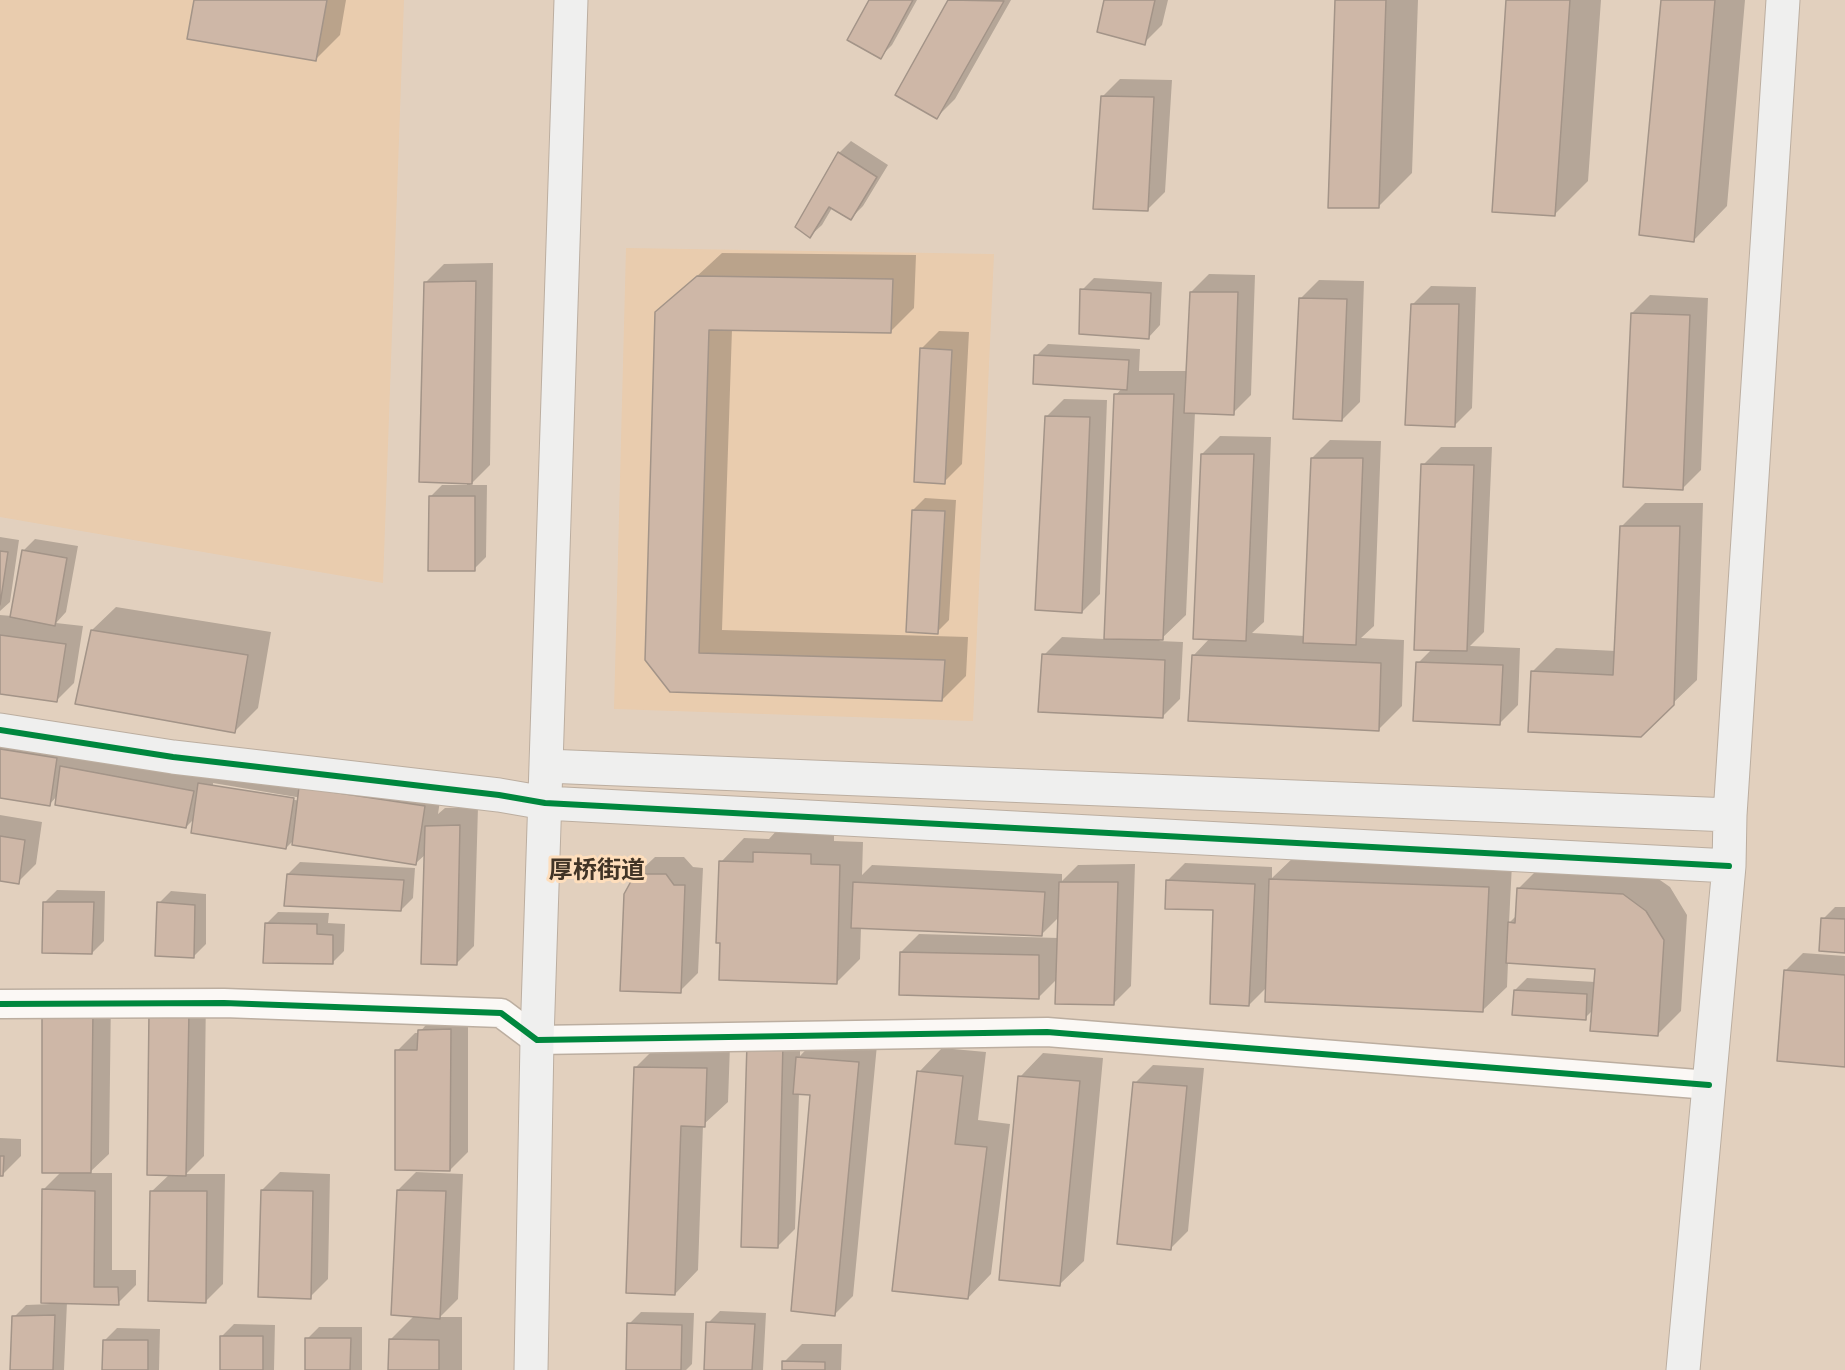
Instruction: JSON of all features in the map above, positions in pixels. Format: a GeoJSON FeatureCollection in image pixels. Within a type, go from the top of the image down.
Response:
{"type":"FeatureCollection","features":[{"type":"Feature","properties":{"kind":"street"},"geometry":{"type":"LineString","coordinates":[[531,1370],[537,1040],[571,0]]}},
{"type":"Feature","properties":{"kind":"street"},"geometry":{"type":"LineString","coordinates":[[1683,1370],[1729,866],[1730,815],[1783,0]]}},
{"type":"Feature","properties":{"kind":"street"},"geometry":{"type":"LineString","coordinates":[[0,730],[172,757],[499,795],[545,803],[1729,866]]}},
{"type":"Feature","properties":{"kind":"street"},"geometry":{"type":"LineString","coordinates":[[546,766],[1730,815]]}},
{"type":"Feature","properties":{"kind":"street"},"geometry":{"type":"LineString","coordinates":[[0,1004],[224,1004],[501,1013],[537,1040],[1047,1032],[1709,1085]]}},
{"type":"Feature","properties":{"kind":"shaded area"},"geometry":{"type":"Polygon","coordinates":[[[0,0],[404,0],[383,583],[0,517],[0,0]]]}},
{"type":"Feature","properties":{"kind":"shaded area"},"geometry":{"type":"Polygon","coordinates":[[[626,248],[994,254],[973,721],[614,709],[626,248]]]}},
{"type":"Feature","properties":{"kind":"building"},"geometry":{"type":"Polygon","coordinates":[[[194,0],[327,0],[316,61],[187,39],[194,0]]]}},
{"type":"Feature","properties":{"kind":"building"},"geometry":{"type":"Polygon","coordinates":[[[869,0],[913,0],[881,59],[847,40],[869,0]]]}},
{"type":"Feature","properties":{"kind":"building"},"geometry":{"type":"Polygon","coordinates":[[[948,0],[1004,1],[937,119],[895,95],[948,0]]]}},
{"type":"Feature","properties":{"kind":"building"},"geometry":{"type":"Polygon","coordinates":[[[1104,0],[1155,0],[1145,45],[1097,32],[1104,0]]]}},
{"type":"Feature","properties":{"kind":"building"},"geometry":{"type":"Polygon","coordinates":[[[1335,0],[1386,0],[1379,208],[1328,208],[1335,0]]]}},
{"type":"Feature","properties":{"kind":"building"},"geometry":{"type":"Polygon","coordinates":[[[1506,0],[1570,0],[1555,216],[1492,212],[1506,0]]]}},
{"type":"Feature","properties":{"kind":"building"},"geometry":{"type":"Polygon","coordinates":[[[1661,0],[1715,0],[1694,242],[1639,235],[1661,0]]]}},
{"type":"Feature","properties":{"kind":"building"},"geometry":{"type":"Polygon","coordinates":[[[1101,96],[1154,97],[1148,211],[1093,209],[1101,96]]]}},
{"type":"Feature","properties":{"kind":"building"},"geometry":{"type":"Polygon","coordinates":[[[838,152],[877,177],[851,220],[829,207],[810,238],[795,227],[838,152]]]}},
{"type":"Feature","properties":{"kind":"building"},"geometry":{"type":"Polygon","coordinates":[[[697,276],[893,279],[891,333],[709,330],[699,653],[945,660],[942,701],[670,692],[645,660],[655,312],[697,276]]]}},
{"type":"Feature","properties":{"kind":"building"},"geometry":{"type":"Polygon","coordinates":[[[476,281],[472,484],[419,482],[424,282],[476,281]]]}},
{"type":"Feature","properties":{"kind":"building"},"geometry":{"type":"Polygon","coordinates":[[[1080,289],[1151,293],[1149,339],[1079,334],[1080,289]]]}},
{"type":"Feature","properties":{"kind":"building"},"geometry":{"type":"Polygon","coordinates":[[[1190,292],[1238,292],[1234,415],[1184,413],[1190,292]]]}},
{"type":"Feature","properties":{"kind":"building"},"geometry":{"type":"Polygon","coordinates":[[[1299,298],[1347,299],[1342,421],[1293,419],[1299,298]]]}},
{"type":"Feature","properties":{"kind":"building"},"geometry":{"type":"Polygon","coordinates":[[[1411,304],[1459,304],[1455,427],[1405,425],[1411,304]]]}},
{"type":"Feature","properties":{"kind":"building"},"geometry":{"type":"Polygon","coordinates":[[[1631,313],[1690,315],[1683,490],[1623,487],[1631,313]]]}},
{"type":"Feature","properties":{"kind":"building"},"geometry":{"type":"Polygon","coordinates":[[[920,348],[952,350],[945,484],[914,482],[920,348]]]}},
{"type":"Feature","properties":{"kind":"building"},"geometry":{"type":"Polygon","coordinates":[[[1034,355],[1129,360],[1127,390],[1033,384],[1034,355]]]}},
{"type":"Feature","properties":{"kind":"building"},"geometry":{"type":"Polygon","coordinates":[[[1114,394],[1174,394],[1163,640],[1104,639],[1114,394]]]}},
{"type":"Feature","properties":{"kind":"building"},"geometry":{"type":"Polygon","coordinates":[[[1045,416],[1090,417],[1082,613],[1035,610],[1045,416]]]}},
{"type":"Feature","properties":{"kind":"building"},"geometry":{"type":"Polygon","coordinates":[[[1201,454],[1254,454],[1246,641],[1193,639],[1201,454]]]}},
{"type":"Feature","properties":{"kind":"building"},"geometry":{"type":"Polygon","coordinates":[[[1311,458],[1363,458],[1356,645],[1303,643],[1311,458]]]}},
{"type":"Feature","properties":{"kind":"building"},"geometry":{"type":"Polygon","coordinates":[[[1421,464],[1474,465],[1467,651],[1414,650],[1421,464]]]}},
{"type":"Feature","properties":{"kind":"building"},"geometry":{"type":"Polygon","coordinates":[[[429,496],[475,496],[475,571],[428,571],[429,496]]]}},
{"type":"Feature","properties":{"kind":"building"},"geometry":{"type":"Polygon","coordinates":[[[912,510],[945,511],[938,634],[906,632],[912,510]]]}},
{"type":"Feature","properties":{"kind":"building"},"geometry":{"type":"Polygon","coordinates":[[[1620,526],[1680,526],[1674,705],[1641,737],[1528,732],[1531,671],[1613,675],[1620,526]]]}},
{"type":"Feature","properties":{"kind":"building"},"geometry":{"type":"Polygon","coordinates":[[[22,550],[67,558],[55,626],[10,617],[22,550]]]}},
{"type":"Feature","properties":{"kind":"building"},"geometry":{"type":"Polygon","coordinates":[[[0,551],[8,552],[0,605],[0,551]]]}},
{"type":"Feature","properties":{"kind":"building"},"geometry":{"type":"Polygon","coordinates":[[[91,630],[248,655],[235,733],[75,704],[91,630]]]}},
{"type":"Feature","properties":{"kind":"building"},"geometry":{"type":"Polygon","coordinates":[[[0,635],[66,644],[57,702],[0,694],[0,635]]]}},
{"type":"Feature","properties":{"kind":"building"},"geometry":{"type":"Polygon","coordinates":[[[1042,654],[1165,660],[1163,718],[1038,712],[1042,654]]]}},
{"type":"Feature","properties":{"kind":"building"},"geometry":{"type":"Polygon","coordinates":[[[1192,655],[1381,663],[1379,731],[1188,721],[1192,655]]]}},
{"type":"Feature","properties":{"kind":"building"},"geometry":{"type":"Polygon","coordinates":[[[1416,662],[1503,665],[1500,725],[1413,721],[1416,662]]]}},
{"type":"Feature","properties":{"kind":"building"},"geometry":{"type":"Polygon","coordinates":[[[0,749],[57,758],[50,806],[0,798],[0,749]]]}},
{"type":"Feature","properties":{"kind":"building"},"geometry":{"type":"Polygon","coordinates":[[[60,766],[194,791],[186,828],[55,805],[60,766]]]}},
{"type":"Feature","properties":{"kind":"building"},"geometry":{"type":"Polygon","coordinates":[[[198,783],[294,798],[286,849],[191,833],[198,783]]]}},
{"type":"Feature","properties":{"kind":"building"},"geometry":{"type":"Polygon","coordinates":[[[299,787],[425,806],[416,865],[292,845],[299,787]]]}},
{"type":"Feature","properties":{"kind":"building"},"geometry":{"type":"Polygon","coordinates":[[[460,825],[457,965],[421,964],[425,826],[460,825]]]}},
{"type":"Feature","properties":{"kind":"building"},"geometry":{"type":"Polygon","coordinates":[[[0,836],[25,840],[19,884],[0,881],[0,836]]]}},
{"type":"Feature","properties":{"kind":"building"},"geometry":{"type":"Polygon","coordinates":[[[753,852],[811,854],[811,864],[840,865],[837,984],[719,980],[720,943],[716,943],[719,861],[753,862],[753,852]]]}},
{"type":"Feature","properties":{"kind":"building"},"geometry":{"type":"Polygon","coordinates":[[[287,874],[404,880],[401,911],[284,906],[287,874]]]}},
{"type":"Feature","properties":{"kind":"building"},"geometry":{"type":"Polygon","coordinates":[[[635,874],[666,874],[674,885],[685,885],[681,993],[620,991],[624,894],[635,874]]]}},
{"type":"Feature","properties":{"kind":"building"},"geometry":{"type":"Polygon","coordinates":[[[1269,879],[1489,887],[1483,1012],[1265,1002],[1269,879]]]}},
{"type":"Feature","properties":{"kind":"building"},"geometry":{"type":"Polygon","coordinates":[[[1166,880],[1255,884],[1249,1006],[1210,1004],[1213,910],[1165,909],[1166,880]]]}},
{"type":"Feature","properties":{"kind":"building"},"geometry":{"type":"Polygon","coordinates":[[[853,882],[1045,892],[1042,936],[851,928],[853,882]]]}},
{"type":"Feature","properties":{"kind":"building"},"geometry":{"type":"Polygon","coordinates":[[[1059,882],[1118,882],[1114,1005],[1055,1004],[1059,882]]]}},
{"type":"Feature","properties":{"kind":"building"},"geometry":{"type":"Polygon","coordinates":[[[1517,888],[1623,894],[1646,911],[1664,940],[1658,1036],[1590,1031],[1595,969],[1506,963],[1508,922],[1515,923],[1517,888]]]}},
{"type":"Feature","properties":{"kind":"building"},"geometry":{"type":"Polygon","coordinates":[[[43,902],[94,902],[92,954],[42,953],[43,902]]]}},
{"type":"Feature","properties":{"kind":"building"},"geometry":{"type":"Polygon","coordinates":[[[157,902],[195,905],[194,958],[155,956],[157,902]]]}},
{"type":"Feature","properties":{"kind":"building"},"geometry":{"type":"Polygon","coordinates":[[[1821,918],[1845,919],[1845,953],[1819,951],[1821,918]]]}},
{"type":"Feature","properties":{"kind":"building"},"geometry":{"type":"Polygon","coordinates":[[[265,923],[317,924],[317,934],[333,935],[333,964],[263,963],[265,923]]]}},
{"type":"Feature","properties":{"kind":"building"},"geometry":{"type":"Polygon","coordinates":[[[900,952],[1039,955],[1039,999],[899,995],[900,952]]]}},
{"type":"Feature","properties":{"kind":"building"},"geometry":{"type":"Polygon","coordinates":[[[1784,970],[1845,975],[1845,1067],[1777,1061],[1784,970]]]}},
{"type":"Feature","properties":{"kind":"building"},"geometry":{"type":"Polygon","coordinates":[[[1514,990],[1587,994],[1586,1020],[1512,1015],[1514,990]]]}},
{"type":"Feature","properties":{"kind":"building"},"geometry":{"type":"Polygon","coordinates":[[[189,1011],[186,1176],[147,1175],[149,1012],[189,1011]]]}},
{"type":"Feature","properties":{"kind":"building"},"geometry":{"type":"Polygon","coordinates":[[[93,1012],[91,1173],[42,1173],[42,1013],[93,1012]]]}},
{"type":"Feature","properties":{"kind":"building"},"geometry":{"type":"Polygon","coordinates":[[[451,1029],[450,1171],[395,1170],[395,1050],[417,1050],[418,1030],[451,1029]]]}},
{"type":"Feature","properties":{"kind":"building"},"geometry":{"type":"Polygon","coordinates":[[[747,1043],[783,1044],[778,1248],[741,1247],[747,1043]]]}},
{"type":"Feature","properties":{"kind":"building"},"geometry":{"type":"Polygon","coordinates":[[[796,1057],[859,1062],[835,1316],[791,1311],[810,1095],[793,1094],[796,1057]]]}},
{"type":"Feature","properties":{"kind":"building"},"geometry":{"type":"Polygon","coordinates":[[[634,1067],[707,1068],[705,1127],[681,1126],[675,1295],[626,1293],[634,1067]]]}},
{"type":"Feature","properties":{"kind":"building"},"geometry":{"type":"Polygon","coordinates":[[[917,1071],[963,1076],[955,1144],[987,1147],[968,1299],[892,1291],[917,1071]]]}},
{"type":"Feature","properties":{"kind":"building"},"geometry":{"type":"Polygon","coordinates":[[[1018,1076],[1080,1081],[1060,1286],[999,1280],[1018,1076]]]}},
{"type":"Feature","properties":{"kind":"building"},"geometry":{"type":"Polygon","coordinates":[[[1133,1082],[1187,1086],[1171,1250],[1117,1244],[1133,1082]]]}},
{"type":"Feature","properties":{"kind":"building"},"geometry":{"type":"Polygon","coordinates":[[[0,1156],[4,1156],[3,1176],[0,1176],[0,1156]]]}},
{"type":"Feature","properties":{"kind":"building"},"geometry":{"type":"Polygon","coordinates":[[[42,1189],[95,1191],[94,1287],[118,1287],[119,1305],[41,1303],[42,1189]]]}},
{"type":"Feature","properties":{"kind":"building"},"geometry":{"type":"Polygon","coordinates":[[[261,1190],[313,1191],[311,1299],[258,1297],[261,1190]]]}},
{"type":"Feature","properties":{"kind":"building"},"geometry":{"type":"Polygon","coordinates":[[[397,1190],[446,1191],[440,1319],[391,1315],[397,1190]]]}},
{"type":"Feature","properties":{"kind":"building"},"geometry":{"type":"Polygon","coordinates":[[[150,1191],[207,1191],[206,1303],[148,1301],[150,1191]]]}},
{"type":"Feature","properties":{"kind":"building"},"geometry":{"type":"Polygon","coordinates":[[[55,1315],[53,1370],[10,1370],[12,1316],[55,1315]]]}},
{"type":"Feature","properties":{"kind":"building"},"geometry":{"type":"Polygon","coordinates":[[[706,1322],[755,1324],[752,1370],[704,1370],[706,1322]]]}},
{"type":"Feature","properties":{"kind":"building"},"geometry":{"type":"Polygon","coordinates":[[[627,1323],[682,1325],[681,1370],[626,1370],[627,1323]]]}},
{"type":"Feature","properties":{"kind":"building"},"geometry":{"type":"Polygon","coordinates":[[[220,1336],[263,1336],[263,1370],[220,1370],[220,1336]]]}},
{"type":"Feature","properties":{"kind":"building"},"geometry":{"type":"Polygon","coordinates":[[[305,1338],[351,1338],[350,1370],[305,1370],[305,1338]]]}},
{"type":"Feature","properties":{"kind":"building"},"geometry":{"type":"Polygon","coordinates":[[[389,1339],[439,1340],[439,1370],[388,1370],[389,1339]]]}},
{"type":"Feature","properties":{"kind":"building"},"geometry":{"type":"Polygon","coordinates":[[[103,1340],[148,1340],[148,1370],[102,1370],[103,1340]]]}},
{"type":"Feature","properties":{"kind":"building"},"geometry":{"type":"Polygon","coordinates":[[[782,1361],[825,1362],[825,1370],[782,1370],[782,1361]]]}},
{"type":"Feature","properties":{"kind":"cycle path"},"geometry":{"type":"LineString","coordinates":[[0,730],[173,757],[499,795],[545,803],[1729,866]]}},
{"type":"Feature","properties":{"kind":"cycle path"},"geometry":{"type":"LineString","coordinates":[[0,1004],[224,1003],[501,1013],[537,1040],[1047,1032],[1709,1085]]}},
{"type":"Feature","properties":{"kind":"district","name":"厚桥街道"},"geometry":{"type":"Point","coordinates":[597,872]}}]}
